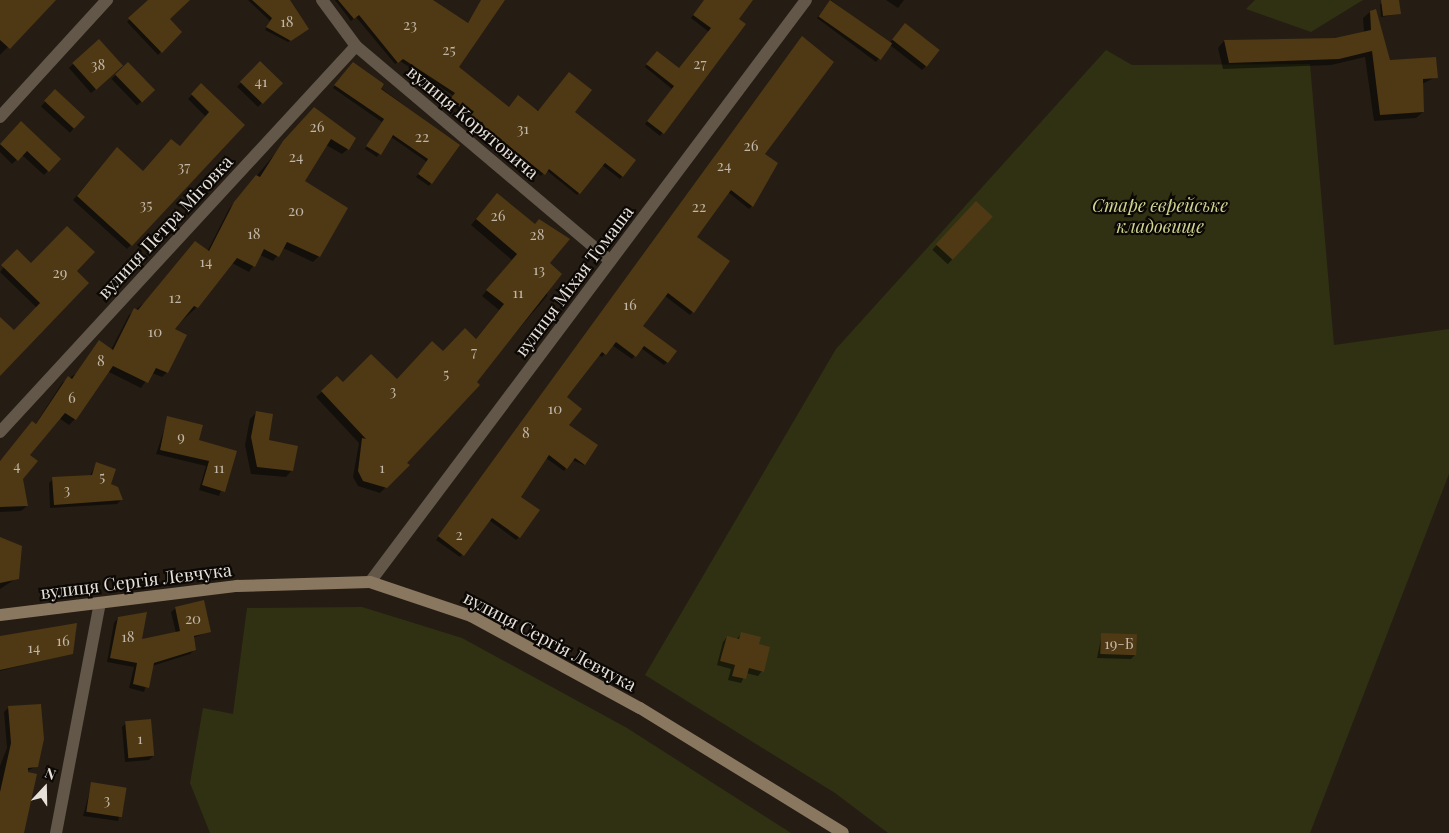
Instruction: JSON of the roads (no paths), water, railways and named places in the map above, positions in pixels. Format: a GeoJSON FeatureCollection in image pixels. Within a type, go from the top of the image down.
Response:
{"type":"FeatureCollection","features":[{"type":"Feature","properties":{"kind":"main road","name":"вулиця Сергія Левчука"},"geometry":{"type":"LineString","coordinates":[[0,615],[237,586],[370,582],[471,616],[640,708],[843,833]]}},
{"type":"Feature","properties":{"kind":"street"},"geometry":{"type":"LineString","coordinates":[[0,116],[107,0]]}},
{"type":"Feature","properties":{"kind":"street","name":"вулиця Корятовича"},"geometry":{"type":"LineString","coordinates":[[322,0],[356,46],[610,261]]}},
{"type":"Feature","properties":{"kind":"street","name":"вулиця Міхая Томаша"},"geometry":{"type":"LineString","coordinates":[[370,582],[806,0]]}},
{"type":"Feature","properties":{"kind":"street","name":"вулиця Петра Міговка"},"geometry":{"type":"LineString","coordinates":[[0,432],[356,46]]}},
{"type":"Feature","properties":{"kind":"street"},"geometry":{"type":"LineString","coordinates":[[56,833],[100,603]]}},
{"type":"Feature","properties":{"kind":"park label","name":"Старе єврейське кладовище"},"geometry":{"type":"Point","coordinates":[1160,216]}}]}
